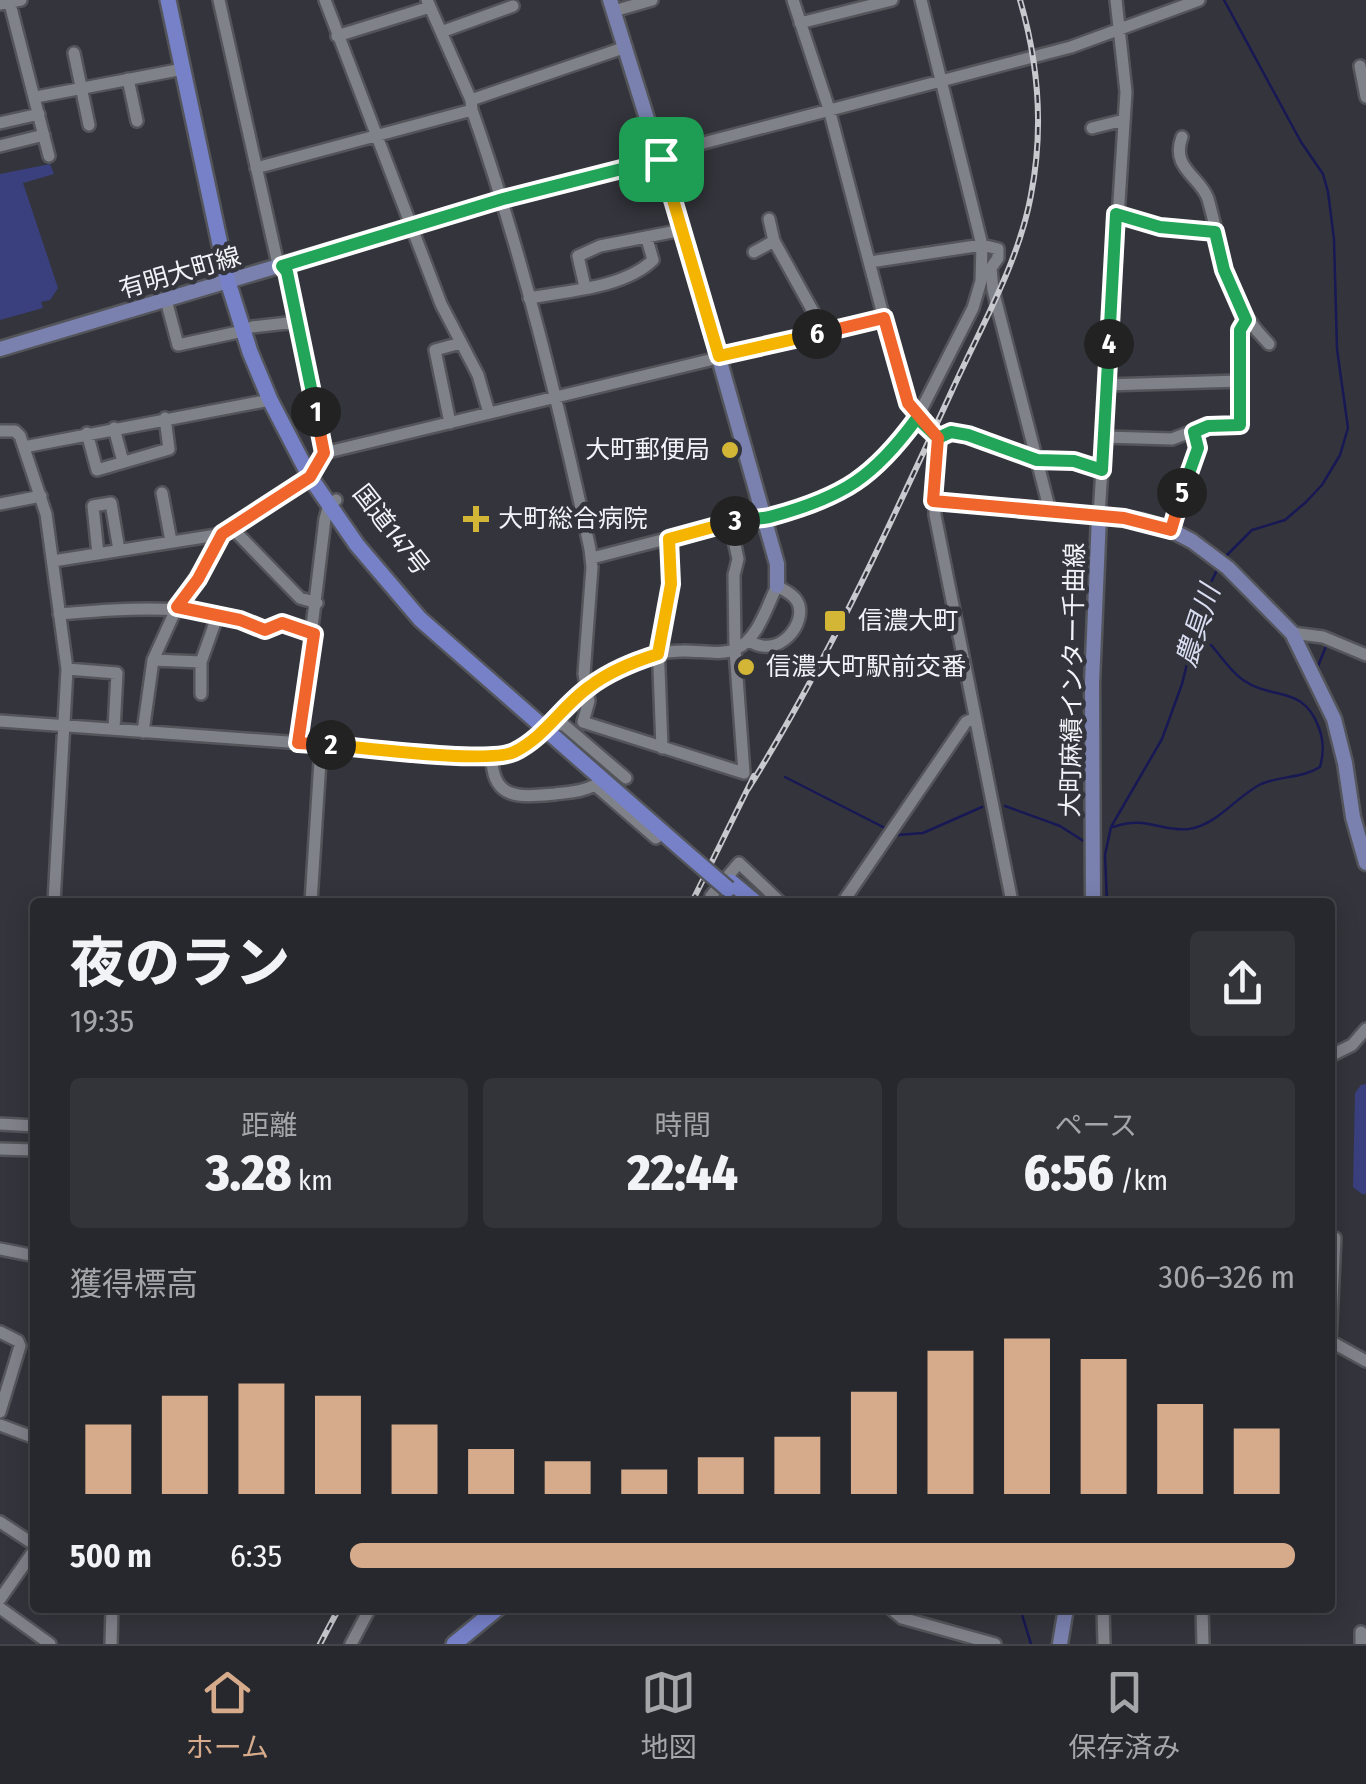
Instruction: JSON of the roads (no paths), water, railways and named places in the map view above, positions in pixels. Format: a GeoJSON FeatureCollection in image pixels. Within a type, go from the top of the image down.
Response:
{"type":"FeatureCollection","features":[{"type":"Feature","properties":{"kind":"highway","name":"国道147号"},"geometry":{"type":"LineString","coordinates":[[168,0],[247,329],[270,400],[312,472],[332,503],[419,606],[548,727],[686,848],[726,891]]}},
{"type":"Feature","properties":{"kind":"highway","name":"国道147号"},"geometry":{"type":"LineString","coordinates":[[178,0],[233,280]]}},
{"type":"Feature","properties":{"kind":"highway","name":"国道147号"},"geometry":{"type":"LineString","coordinates":[[247,329],[312,472]]}},
{"type":"Feature","properties":{"kind":"highway"},"geometry":{"type":"LineString","coordinates":[[454,1644],[492,1613]]}},
{"type":"Feature","properties":{"kind":"highway"},"geometry":{"type":"LineString","coordinates":[[467,1644],[505,1613]]}},
{"type":"Feature","properties":{"kind":"main road"},"geometry":{"type":"LineString","coordinates":[[612,5],[719,356],[778,564],[777,586]]}},
{"type":"Feature","properties":{"kind":"main road","name":"有明大町線"},"geometry":{"type":"LineString","coordinates":[[0,349],[503,199],[661,159]]}},
{"type":"Feature","properties":{"kind":"main road","name":"大町麻績インター千曲線"},"geometry":{"type":"LineString","coordinates":[[1093,898],[1092,683],[1098,516],[1142,521],[1171,530],[1214,556],[1292,633],[1334,719],[1356,835],[1366,862]]}},
{"type":"Feature","properties":{"kind":"main road"},"geometry":{"type":"LineString","coordinates":[[1060,1644],[1065,1613]]}},
{"type":"Feature","properties":{"kind":"street"},"geometry":{"type":"LineString","coordinates":[[325,0],[441,304],[478,375],[489,413]]}},
{"type":"Feature","properties":{"kind":"street"},"geometry":{"type":"LineString","coordinates":[[612,5],[652,0]]}},
{"type":"Feature","properties":{"kind":"street"},"geometry":{"type":"LineString","coordinates":[[793,0],[828,109],[904,395],[917,418],[938,438]]}},
{"type":"Feature","properties":{"kind":"street"},"geometry":{"type":"LineString","coordinates":[[800,23],[892,0]]}},
{"type":"Feature","properties":{"kind":"street"},"geometry":{"type":"LineString","coordinates":[[592,558],[755,516],[764,518],[858,483],[890,453],[917,418],[973,308],[981,280],[982,244],[921,0]]}},
{"type":"Feature","properties":{"kind":"street"},"geometry":{"type":"LineString","coordinates":[[933,501],[1098,516],[1126,78],[1116,0]]}},
{"type":"Feature","properties":{"kind":"street"},"geometry":{"type":"LineString","coordinates":[[661,159],[669,152],[1121,30],[1199,0]]}},
{"type":"Feature","properties":{"kind":"street"},"geometry":{"type":"LineString","coordinates":[[143,732],[154,660],[177,607],[227,531],[312,472],[324,453],[287,272],[278,260],[256,168],[224,1]]}},
{"type":"Feature","properties":{"kind":"street"},"geometry":{"type":"LineString","coordinates":[[0,19],[10,2]]}},
{"type":"Feature","properties":{"kind":"street"},"geometry":{"type":"LineString","coordinates":[[10,2],[50,156]]}},
{"type":"Feature","properties":{"kind":"street"},"geometry":{"type":"LineString","coordinates":[[338,36],[428,4],[472,105],[503,199],[556,397],[592,558],[584,674],[588,687],[582,722],[744,773],[735,650],[734,575],[738,559],[730,522]]}},
{"type":"Feature","properties":{"kind":"street"},"geometry":{"type":"LineString","coordinates":[[441,32],[513,6]]}},
{"type":"Feature","properties":{"kind":"street"},"geometry":{"type":"LineString","coordinates":[[256,168],[472,105],[626,47]]}},
{"type":"Feature","properties":{"kind":"street"},"geometry":{"type":"LineString","coordinates":[[74,53],[89,125]]}},
{"type":"Feature","properties":{"kind":"street"},"geometry":{"type":"LineString","coordinates":[[1358,66],[1366,97]]}},
{"type":"Feature","properties":{"kind":"street"},"geometry":{"type":"LineString","coordinates":[[36,97],[182,68]]}},
{"type":"Feature","properties":{"kind":"street"},"geometry":{"type":"LineString","coordinates":[[128,79],[136,121]]}},
{"type":"Feature","properties":{"kind":"street"},"geometry":{"type":"LineString","coordinates":[[0,123],[40,114]]}},
{"type":"Feature","properties":{"kind":"street"},"geometry":{"type":"LineString","coordinates":[[1092,128],[1124,120]]}},
{"type":"Feature","properties":{"kind":"street"},"geometry":{"type":"LineString","coordinates":[[0,146],[44,135]]}},
{"type":"Feature","properties":{"kind":"street"},"geometry":{"type":"LineString","coordinates":[[1182,137],[1178,149],[1192,180],[1206,193],[1224,270],[1246,320],[1269,344]]}},
{"type":"Feature","properties":{"kind":"street"},"geometry":{"type":"LineString","coordinates":[[1116,214],[1160,227],[1215,232]]}},
{"type":"Feature","properties":{"kind":"street"},"geometry":{"type":"LineString","coordinates":[[769,219],[774,241],[825,333]]}},
{"type":"Feature","properties":{"kind":"street"},"geometry":{"type":"LineString","coordinates":[[585,288],[578,256],[600,246],[682,230]]}},
{"type":"Feature","properties":{"kind":"street"},"geometry":{"type":"LineString","coordinates":[[529,298],[585,288],[645,267],[653,260],[647,239]]}},
{"type":"Feature","properties":{"kind":"street"},"geometry":{"type":"LineString","coordinates":[[754,252],[774,241]]}},
{"type":"Feature","properties":{"kind":"street"},"geometry":{"type":"LineString","coordinates":[[870,262],[982,244],[996,246],[999,254],[990,274],[1050,512]]}},
{"type":"Feature","properties":{"kind":"street"},"geometry":{"type":"LineString","coordinates":[[166,300],[178,345],[297,322]]}},
{"type":"Feature","properties":{"kind":"street"},"geometry":{"type":"LineString","coordinates":[[324,453],[884,318]]}},
{"type":"Feature","properties":{"kind":"street"},"geometry":{"type":"LineString","coordinates":[[1104,437],[1159,440],[1208,426],[1240,425],[1240,330],[1246,320]]}},
{"type":"Feature","properties":{"kind":"street"},"geometry":{"type":"LineString","coordinates":[[450,423],[435,350],[462,344]]}},
{"type":"Feature","properties":{"kind":"street"},"geometry":{"type":"LineString","coordinates":[[1106,385],[1240,381]]}},
{"type":"Feature","properties":{"kind":"street"},"geometry":{"type":"LineString","coordinates":[[24,447],[270,400]]}},
{"type":"Feature","properties":{"kind":"street"},"geometry":{"type":"LineString","coordinates":[[87,434],[98,470],[169,449],[166,418]]}},
{"type":"Feature","properties":{"kind":"street"},"geometry":{"type":"LineString","coordinates":[[114,428],[123,462]]}},
{"type":"Feature","properties":{"kind":"street"},"geometry":{"type":"LineString","coordinates":[[0,432],[15,431],[42,496],[67,669],[54,898]]}},
{"type":"Feature","properties":{"kind":"street"},"geometry":{"type":"LineString","coordinates":[[938,438],[951,432],[968,435],[1037,460],[1074,461],[1102,470]]}},
{"type":"Feature","properties":{"kind":"street"},"geometry":{"type":"LineString","coordinates":[[1171,530],[1198,448],[1194,432]]}},
{"type":"Feature","properties":{"kind":"street"},"geometry":{"type":"LineString","coordinates":[[938,438],[933,501],[1011,898]]}},
{"type":"Feature","properties":{"kind":"street"},"geometry":{"type":"LineString","coordinates":[[162,494],[171,541]]}},
{"type":"Feature","properties":{"kind":"street"},"geometry":{"type":"LineString","coordinates":[[0,504],[42,496]]}},
{"type":"Feature","properties":{"kind":"street"},"geometry":{"type":"LineString","coordinates":[[98,554],[93,506],[110,503],[119,550]]}},
{"type":"Feature","properties":{"kind":"street"},"geometry":{"type":"LineString","coordinates":[[298,743],[332,503]]}},
{"type":"Feature","properties":{"kind":"street"},"geometry":{"type":"LineString","coordinates":[[53,561],[227,531]]}},
{"type":"Feature","properties":{"kind":"street"},"geometry":{"type":"LineString","coordinates":[[227,531],[300,598],[317,603]]}},
{"type":"Feature","properties":{"kind":"street"},"geometry":{"type":"LineString","coordinates":[[662,748],[658,654],[671,584],[669,539]]}},
{"type":"Feature","properties":{"kind":"street"},"geometry":{"type":"LineString","coordinates":[[0,722],[492,757],[518,750],[588,687],[628,663],[658,654],[735,650],[748,640],[777,586],[798,603],[799,613],[782,644],[773,648],[748,640]]}},
{"type":"Feature","properties":{"kind":"street"},"geometry":{"type":"LineString","coordinates":[[59,614],[177,607],[218,614],[265,630],[282,623],[314,634]]}},
{"type":"Feature","properties":{"kind":"street"},"geometry":{"type":"LineString","coordinates":[[202,694],[202,662],[218,614]]}},
{"type":"Feature","properties":{"kind":"street"},"geometry":{"type":"LineString","coordinates":[[1292,633],[1323,637],[1366,656]]}},
{"type":"Feature","properties":{"kind":"street"},"geometry":{"type":"LineString","coordinates":[[154,660],[202,662]]}},
{"type":"Feature","properties":{"kind":"street"},"geometry":{"type":"LineString","coordinates":[[67,669],[117,673],[114,729]]}},
{"type":"Feature","properties":{"kind":"street"},"geometry":{"type":"LineString","coordinates":[[846,898],[966,722],[975,718]]}},
{"type":"Feature","properties":{"kind":"street"},"geometry":{"type":"LineString","coordinates":[[548,727],[564,725],[626,778]]}},
{"type":"Feature","properties":{"kind":"street"},"geometry":{"type":"LineString","coordinates":[[311,898],[321,745]]}},
{"type":"Feature","properties":{"kind":"street"},"geometry":{"type":"LineString","coordinates":[[492,757],[495,779],[507,792],[530,796],[585,790],[595,785],[656,838]]}},
{"type":"Feature","properties":{"kind":"street"},"geometry":{"type":"LineString","coordinates":[[726,891],[712,896],[739,862],[776,898]]}},
{"type":"Feature","properties":{"kind":"street"},"geometry":{"type":"LineString","coordinates":[[1335,1053],[1352,1044],[1366,1029]]}},
{"type":"Feature","properties":{"kind":"street"},"geometry":{"type":"LineString","coordinates":[[0,1124],[30,1126]]}},
{"type":"Feature","properties":{"kind":"street"},"geometry":{"type":"LineString","coordinates":[[0,1148],[30,1150]]}},
{"type":"Feature","properties":{"kind":"street"},"geometry":{"type":"LineString","coordinates":[[0,1250],[30,1255]]}},
{"type":"Feature","properties":{"kind":"street"},"geometry":{"type":"LineString","coordinates":[[0,1332],[20,1343],[4,1382],[0,1412]]}},
{"type":"Feature","properties":{"kind":"street"},"geometry":{"type":"LineString","coordinates":[[1335,1344],[1366,1361]]}},
{"type":"Feature","properties":{"kind":"street"},"geometry":{"type":"LineString","coordinates":[[0,1426],[30,1436]]}},
{"type":"Feature","properties":{"kind":"street"},"geometry":{"type":"LineString","coordinates":[[0,1522],[30,1543]]}},
{"type":"Feature","properties":{"kind":"street"},"geometry":{"type":"LineString","coordinates":[[0,1599],[30,1554]]}},
{"type":"Feature","properties":{"kind":"street"},"geometry":{"type":"LineString","coordinates":[[0,1608],[50,1644]]}},
{"type":"Feature","properties":{"kind":"street"},"geometry":{"type":"LineString","coordinates":[[111,1644],[112,1613]]}},
{"type":"Feature","properties":{"kind":"street"},"geometry":{"type":"LineString","coordinates":[[351,1644],[367,1613]]}},
{"type":"Feature","properties":{"kind":"street"},"geometry":{"type":"LineString","coordinates":[[896,1613],[995,1644]]}},
{"type":"Feature","properties":{"kind":"street"},"geometry":{"type":"LineString","coordinates":[[1103,1613],[1104,1644]]}},
{"type":"Feature","properties":{"kind":"street"},"geometry":{"type":"LineString","coordinates":[[1202,1613],[1203,1644]]}},
{"type":"Feature","properties":{"kind":"waterway","name":"農具川"},"geometry":{"type":"LineString","coordinates":[[1224,0],[1301,142],[1323,174],[1334,239],[1337,349],[1348,428],[1340,455],[1306,502],[1285,520],[1252,530],[1225,557]]}},
{"type":"Feature","properties":{"kind":"waterway","name":"農具川"},"geometry":{"type":"LineString","coordinates":[[1107,898],[1105,855],[1111,827],[1162,739],[1182,684],[1203,599],[1218,568]]}},
{"type":"Feature","properties":{"kind":"waterway","name":"農具川"},"geometry":{"type":"LineString","coordinates":[[1195,629],[1200,639]]}},
{"type":"Feature","properties":{"kind":"waterway"},"geometry":{"type":"LineString","coordinates":[[1324,684],[1318,666],[1327,644]]}},
{"type":"Feature","properties":{"kind":"waterway"},"geometry":{"type":"LineString","coordinates":[[1113,827],[1144,823],[1189,829],[1218,816],[1261,784],[1320,767],[1321,733],[1305,705],[1243,680],[1211,645]]}},
{"type":"Feature","properties":{"kind":"waterway"},"geometry":{"type":"LineString","coordinates":[[785,777],[885,828]]}},
{"type":"Feature","properties":{"kind":"waterway"},"geometry":{"type":"LineString","coordinates":[[1005,806],[1060,826],[1085,842]]}},
{"type":"Feature","properties":{"kind":"waterway"},"geometry":{"type":"LineString","coordinates":[[897,835],[923,833],[982,807]]}},
{"type":"Feature","properties":{"kind":"waterway","name":"農具川"},"geometry":{"type":"LineString","coordinates":[[1022,1613],[1031,1644]]}},
{"type":"Feature","properties":{"kind":"railway"},"geometry":{"type":"LineString","coordinates":[[748,789],[858,590],[1018,244],[1031,195],[1038,121],[1032,48],[1020,0]]}},
{"type":"Feature","properties":{"kind":"railway"},"geometry":{"type":"LineString","coordinates":[[694,898],[754,776]]}},
{"type":"Feature","properties":{"kind":"railway"},"geometry":{"type":"LineString","coordinates":[[320,1644],[336,1613]]}},
{"type":"Feature","properties":{"kind":"place","name":"大町郵便局"},"geometry":{"type":"Point","coordinates":[730,450]}},
{"type":"Feature","properties":{"kind":"place","name":"大町総合病院"},"geometry":{"type":"Point","coordinates":[476,519]}},
{"type":"Feature","properties":{"kind":"place","name":"信濃大町"},"geometry":{"type":"Point","coordinates":[835,621]}},
{"type":"Feature","properties":{"kind":"place","name":"信濃大町駅前交番"},"geometry":{"type":"Point","coordinates":[746,667]}}]}
